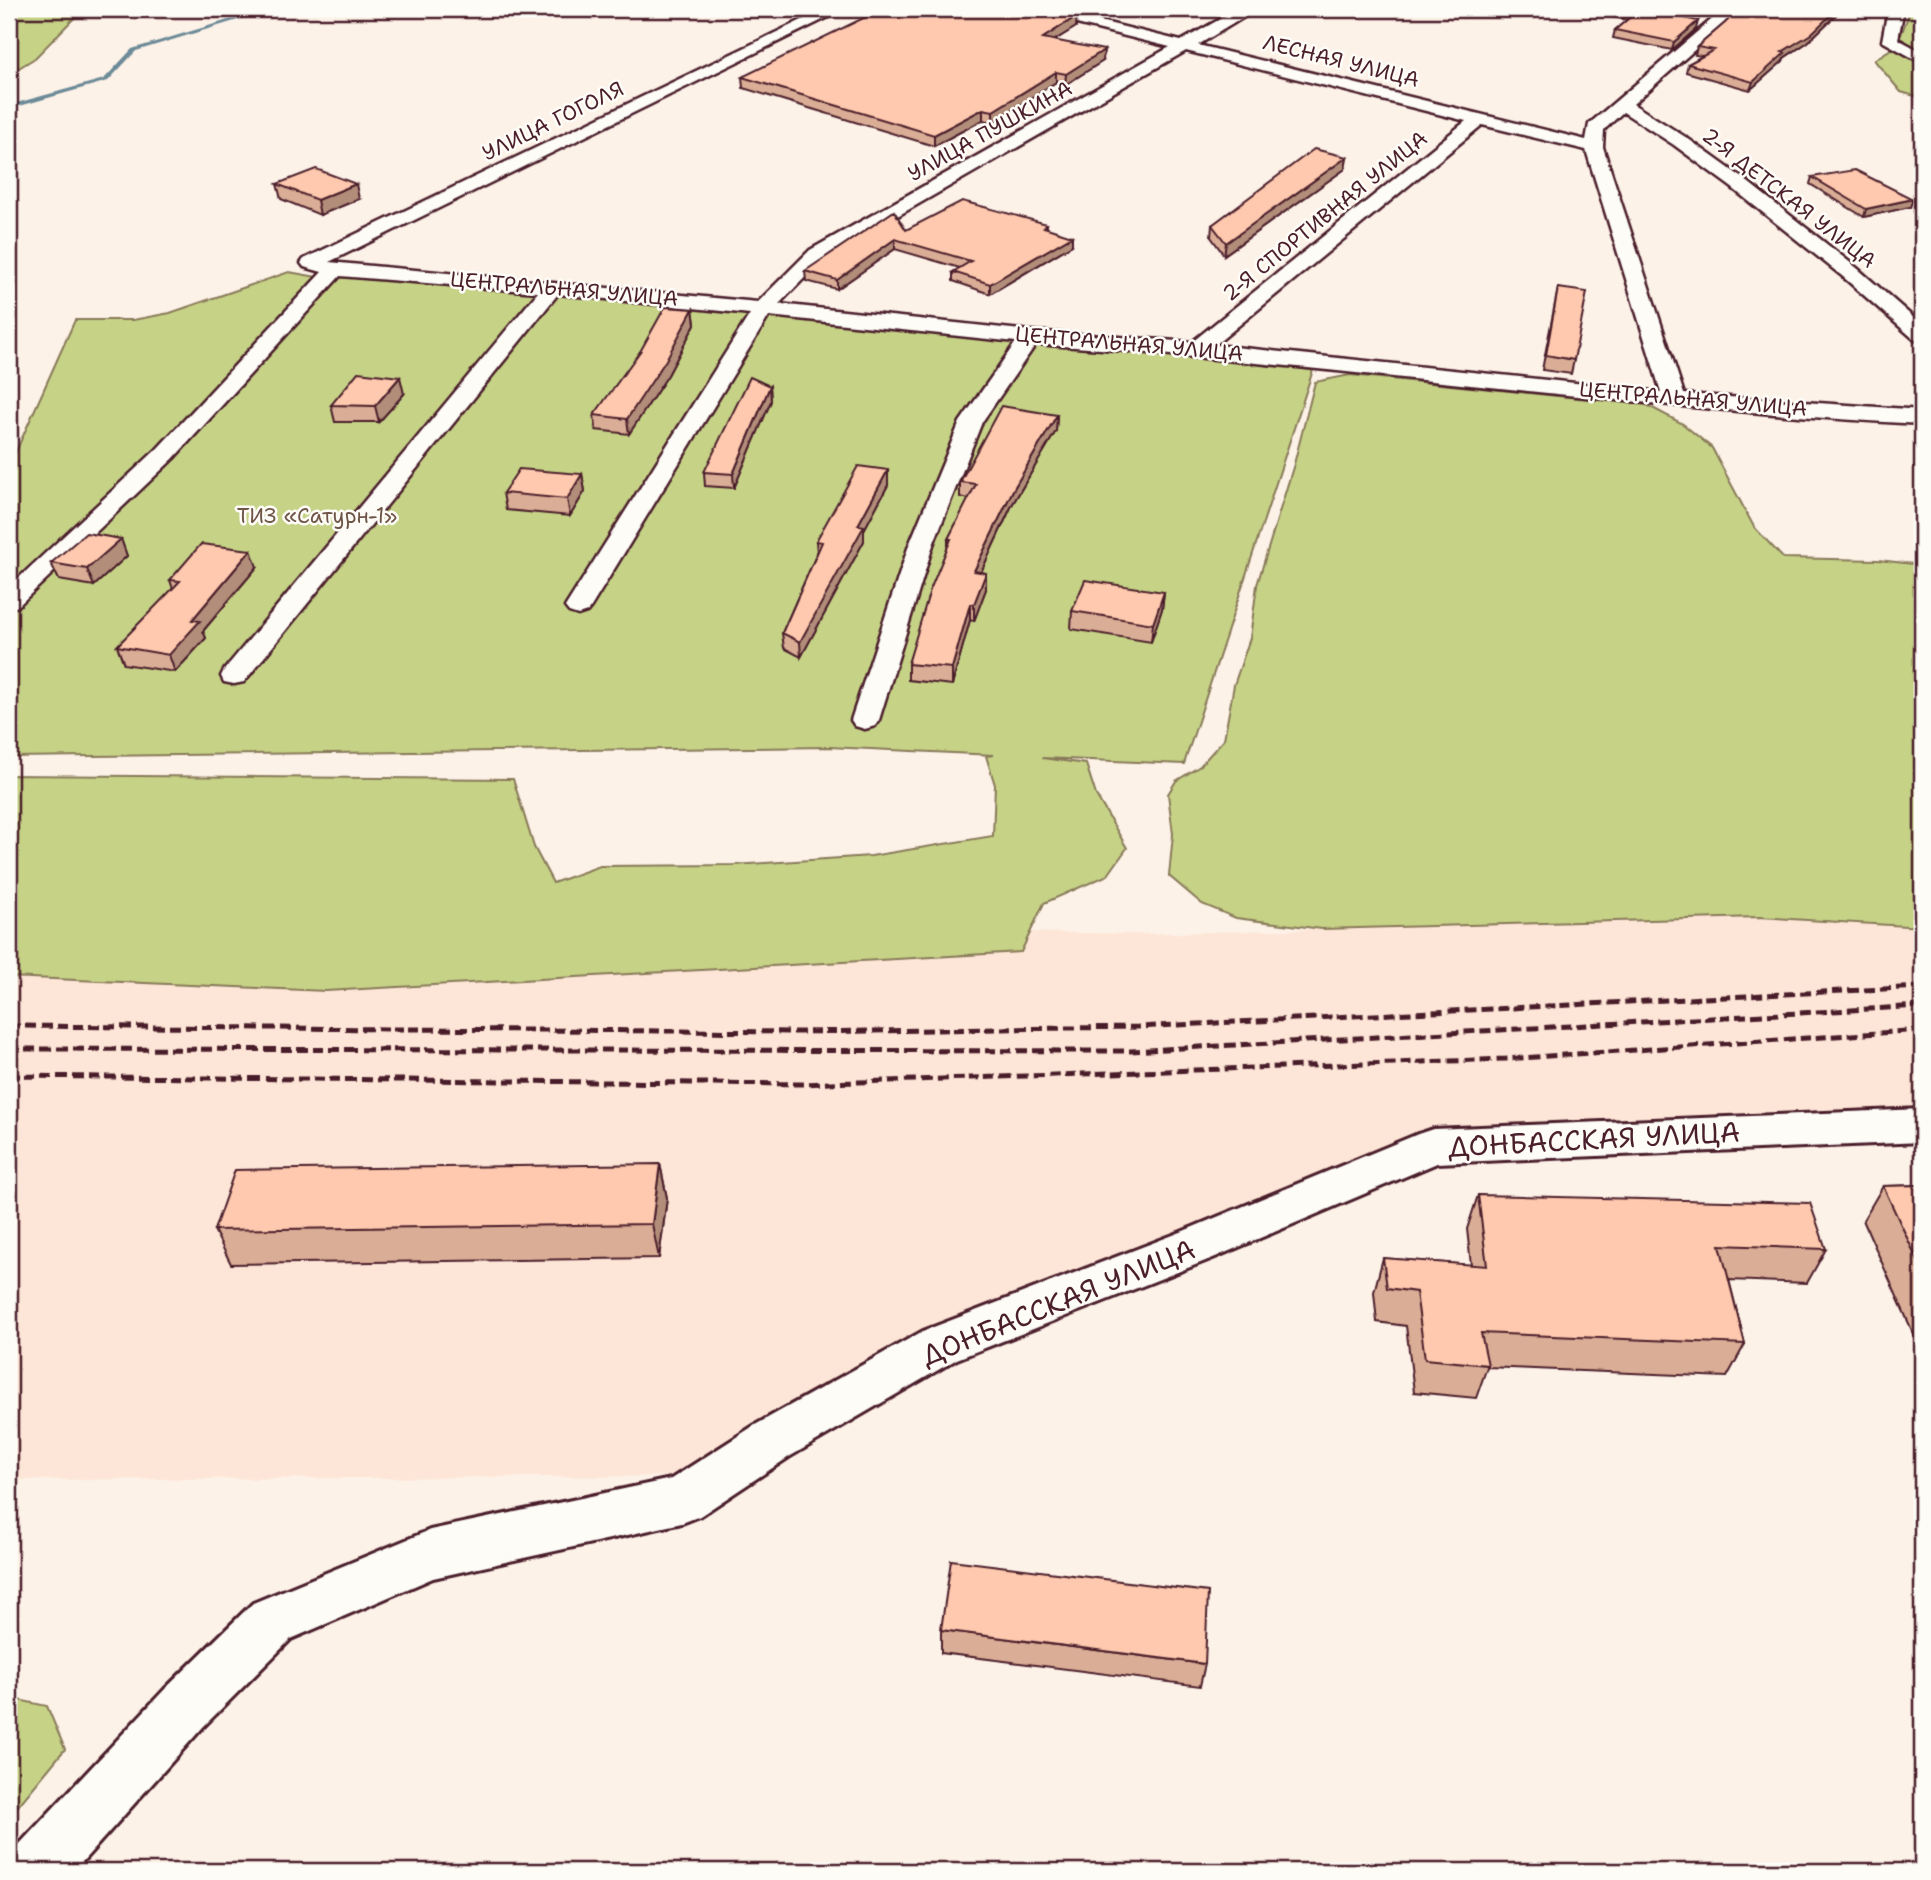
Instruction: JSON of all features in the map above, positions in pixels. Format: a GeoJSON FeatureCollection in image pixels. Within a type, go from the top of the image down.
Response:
{"type":"FeatureCollection","features":[{"type":"Feature","properties":{"kind":"street","name":"УЛИЦА ГОГОЛЯ"},"geometry":{"type":"LineString","coordinates":[[335,270],[310,263],[837,9]]}},
{"type":"Feature","properties":{"kind":"street","name":"ЛЕСНАЯ УЛИЦА"},"geometry":{"type":"LineString","coordinates":[[1034,9],[1480,118],[1595,149]]}},
{"type":"Feature","properties":{"kind":"street","name":"УЛИЦА ПУШКИНА"},"geometry":{"type":"LineString","coordinates":[[578,607],[764,308],[817,254],[1249,9]]}},
{"type":"Feature","properties":{"kind":"street"},"geometry":{"type":"LineString","coordinates":[[1675,401],[1595,149],[1595,128],[1733,9]]}},
{"type":"Feature","properties":{"kind":"street"},"geometry":{"type":"LineString","coordinates":[[1896,9],[1890,41],[1922,58]]}},
{"type":"Feature","properties":{"kind":"street"},"geometry":{"type":"LineString","coordinates":[[1689,20],[1714,26]]}},
{"type":"Feature","properties":{"kind":"street","name":"2-Я ДЕТСКАЯ УЛИЦА"},"geometry":{"type":"LineString","coordinates":[[1621,104],[1654,122],[1732,179],[1811,241],[1922,335]]}},
{"type":"Feature","properties":{"kind":"street","name":"2-Я СПОРТИВНАЯ УЛИЦА"},"geometry":{"type":"LineString","coordinates":[[1198,349],[1480,118]]}},
{"type":"Feature","properties":{"kind":"street","name":"ЦЕНТРАЛЬНАЯ УЛИЦА"},"geometry":{"type":"LineString","coordinates":[[335,270],[553,287],[1030,337],[1198,349],[1675,401],[1922,417]]}},
{"type":"Feature","properties":{"kind":"street"},"geometry":{"type":"LineString","coordinates":[[9,601],[165,454],[335,270]]}},
{"type":"Feature","properties":{"kind":"street"},"geometry":{"type":"LineString","coordinates":[[234,676],[553,287]]}},
{"type":"Feature","properties":{"kind":"street"},"geometry":{"type":"LineString","coordinates":[[864,720],[921,545],[971,422],[1030,337]]}},
{"type":"Feature","properties":{"kind":"street","name":"ДОНБАССКАЯ УЛИЦА"},"geometry":{"type":"LineString","coordinates":[[35,1871],[184,1708],[272,1621],[430,1554],[682,1500],[772,1441],[940,1345],[1197,1245],[1433,1146],[1922,1125]]}},
{"type":"Feature","properties":{"kind":"shaded area"},"geometry":{"type":"Polygon","coordinates":[[[9,902],[403,921],[1138,934],[1780,916],[1922,909],[1922,1119],[1433,1140],[699,1476],[9,1480],[9,902]]]}},
{"type":"Feature","properties":{"kind":"green space"},"geometry":{"type":"Polygon","coordinates":[[[9,9],[83,9],[35,58],[9,74],[9,9]]]}},
{"type":"Feature","properties":{"kind":"green space"},"geometry":{"type":"Polygon","coordinates":[[[1911,9],[1922,9],[1922,98],[1901,92],[1874,60],[1897,45],[1911,9]]]}},
{"type":"Feature","properties":{"kind":"green space","name":"ТИЗ «Сатурн-1»"},"geometry":{"type":"Polygon","coordinates":[[[289,272],[317,277],[353,277],[738,310],[1227,358],[1313,370],[1184,764],[1042,758],[1086,764],[1096,795],[1127,848],[1108,875],[1044,903],[1021,952],[326,991],[9,977],[9,775],[513,779],[534,847],[553,883],[600,866],[735,865],[871,856],[993,836],[995,785],[986,756],[994,755],[829,747],[9,757],[9,467],[75,320],[133,320],[170,313],[289,272]]]}},
{"type":"Feature","properties":{"kind":"green space"},"geometry":{"type":"Polygon","coordinates":[[[1350,375],[1647,405],[1683,424],[1712,448],[1754,527],[1783,558],[1878,560],[1922,565],[1922,927],[1759,917],[1322,929],[1236,918],[1202,904],[1169,876],[1173,834],[1168,794],[1176,781],[1200,766],[1224,739],[1234,685],[1250,638],[1257,585],[1294,464],[1315,382],[1350,375]]]}},
{"type":"Feature","properties":{"kind":"green space"},"geometry":{"type":"Polygon","coordinates":[[[9,1698],[47,1706],[65,1749],[9,1817],[9,1698]]]}},
{"type":"Feature","properties":{"kind":"building"},"geometry":{"type":"Polygon","coordinates":[[[882,9],[1046,9],[1077,16],[1043,38],[1104,50],[1066,74],[1056,72],[993,111],[983,109],[934,135],[742,77],[882,9]]]}},
{"type":"Feature","properties":{"kind":"building"},"geometry":{"type":"Polygon","coordinates":[[[1615,9],[1642,9],[1698,21],[1674,42],[1615,30],[1635,13],[1615,9]]]}},
{"type":"Feature","properties":{"kind":"building"},"geometry":{"type":"Polygon","coordinates":[[[1739,9],[1837,9],[1811,34],[1782,52],[1785,53],[1753,82],[1688,64],[1714,50],[1697,47],[1739,9]]]}},
{"type":"Feature","properties":{"kind":"building"},"geometry":{"type":"Polygon","coordinates":[[[1314,149],[1347,157],[1226,243],[1212,225],[1314,149]]]}},
{"type":"Feature","properties":{"kind":"building"},"geometry":{"type":"Polygon","coordinates":[[[316,169],[356,184],[317,200],[277,184],[316,169]]]}},
{"type":"Feature","properties":{"kind":"building"},"geometry":{"type":"Polygon","coordinates":[[[1855,170],[1913,199],[1866,209],[1812,177],[1855,170]]]}},
{"type":"Feature","properties":{"kind":"building"},"geometry":{"type":"Polygon","coordinates":[[[962,201],[1047,224],[1044,227],[1072,236],[990,284],[953,272],[971,261],[895,239],[837,280],[805,271],[894,211],[906,230],[962,201]]]}},
{"type":"Feature","properties":{"kind":"building"},"geometry":{"type":"Polygon","coordinates":[[[1558,288],[1587,292],[1574,360],[1546,355],[1558,288]]]}},
{"type":"Feature","properties":{"kind":"building"},"geometry":{"type":"Polygon","coordinates":[[[665,307],[693,309],[666,360],[627,419],[594,415],[641,350],[665,307]]]}},
{"type":"Feature","properties":{"kind":"building"},"geometry":{"type":"Polygon","coordinates":[[[358,372],[400,377],[375,406],[331,405],[358,372]]]}},
{"type":"Feature","properties":{"kind":"building"},"geometry":{"type":"Polygon","coordinates":[[[750,377],[770,386],[733,474],[704,472],[750,377]]]}},
{"type":"Feature","properties":{"kind":"building"},"geometry":{"type":"Polygon","coordinates":[[[1001,406],[1057,415],[1013,490],[974,571],[986,573],[974,604],[970,604],[952,668],[908,664],[930,590],[951,539],[948,539],[976,484],[960,482],[1001,406]]]}},
{"type":"Feature","properties":{"kind":"building"},"geometry":{"type":"Polygon","coordinates":[[[858,466],[888,470],[858,525],[864,526],[800,642],[782,633],[822,542],[816,541],[858,466]]]}},
{"type":"Feature","properties":{"kind":"building"},"geometry":{"type":"Polygon","coordinates":[[[519,469],[582,474],[567,499],[503,493],[519,469]]]}},
{"type":"Feature","properties":{"kind":"building"},"geometry":{"type":"Polygon","coordinates":[[[86,533],[121,539],[87,569],[51,563],[86,533]]]}},
{"type":"Feature","properties":{"kind":"building"},"geometry":{"type":"Polygon","coordinates":[[[201,544],[251,550],[192,620],[200,621],[169,655],[117,646],[180,581],[170,580],[201,544]]]}},
{"type":"Feature","properties":{"kind":"building"},"geometry":{"type":"Polygon","coordinates":[[[1085,580],[1164,592],[1153,624],[1072,611],[1085,580]]]}},
{"type":"Feature","properties":{"kind":"building"},"geometry":{"type":"Polygon","coordinates":[[[660,1164],[652,1224],[214,1230],[235,1170],[660,1164]]]}},
{"type":"Feature","properties":{"kind":"building"},"geometry":{"type":"Polygon","coordinates":[[[1922,1185],[1922,1270],[1883,1186],[1922,1185]]]}},
{"type":"Feature","properties":{"kind":"building"},"geometry":{"type":"Polygon","coordinates":[[[1478,1195],[1810,1203],[1826,1249],[1720,1245],[1745,1344],[1481,1333],[1488,1365],[1425,1359],[1416,1292],[1387,1288],[1383,1258],[1487,1266],[1478,1195]]]}},
{"type":"Feature","properties":{"kind":"building"},"geometry":{"type":"Polygon","coordinates":[[[951,1560],[1208,1592],[1205,1664],[941,1630],[951,1560]]]}},
{"type":"Feature","properties":{"kind":"waterway"},"geometry":{"type":"LineString","coordinates":[[9,107],[106,80],[134,50],[250,15],[289,9]]}},
{"type":"Feature","properties":{"kind":"railway"},"geometry":{"type":"LineString","coordinates":[[9,1026],[799,1032],[1138,1027],[1922,987]]}},
{"type":"Feature","properties":{"kind":"railway"},"geometry":{"type":"LineString","coordinates":[[9,1049],[1130,1051],[1922,1006]]}},
{"type":"Feature","properties":{"kind":"railway"},"geometry":{"type":"LineString","coordinates":[[9,1076],[801,1084],[1506,1059],[1922,1030]]}}]}
